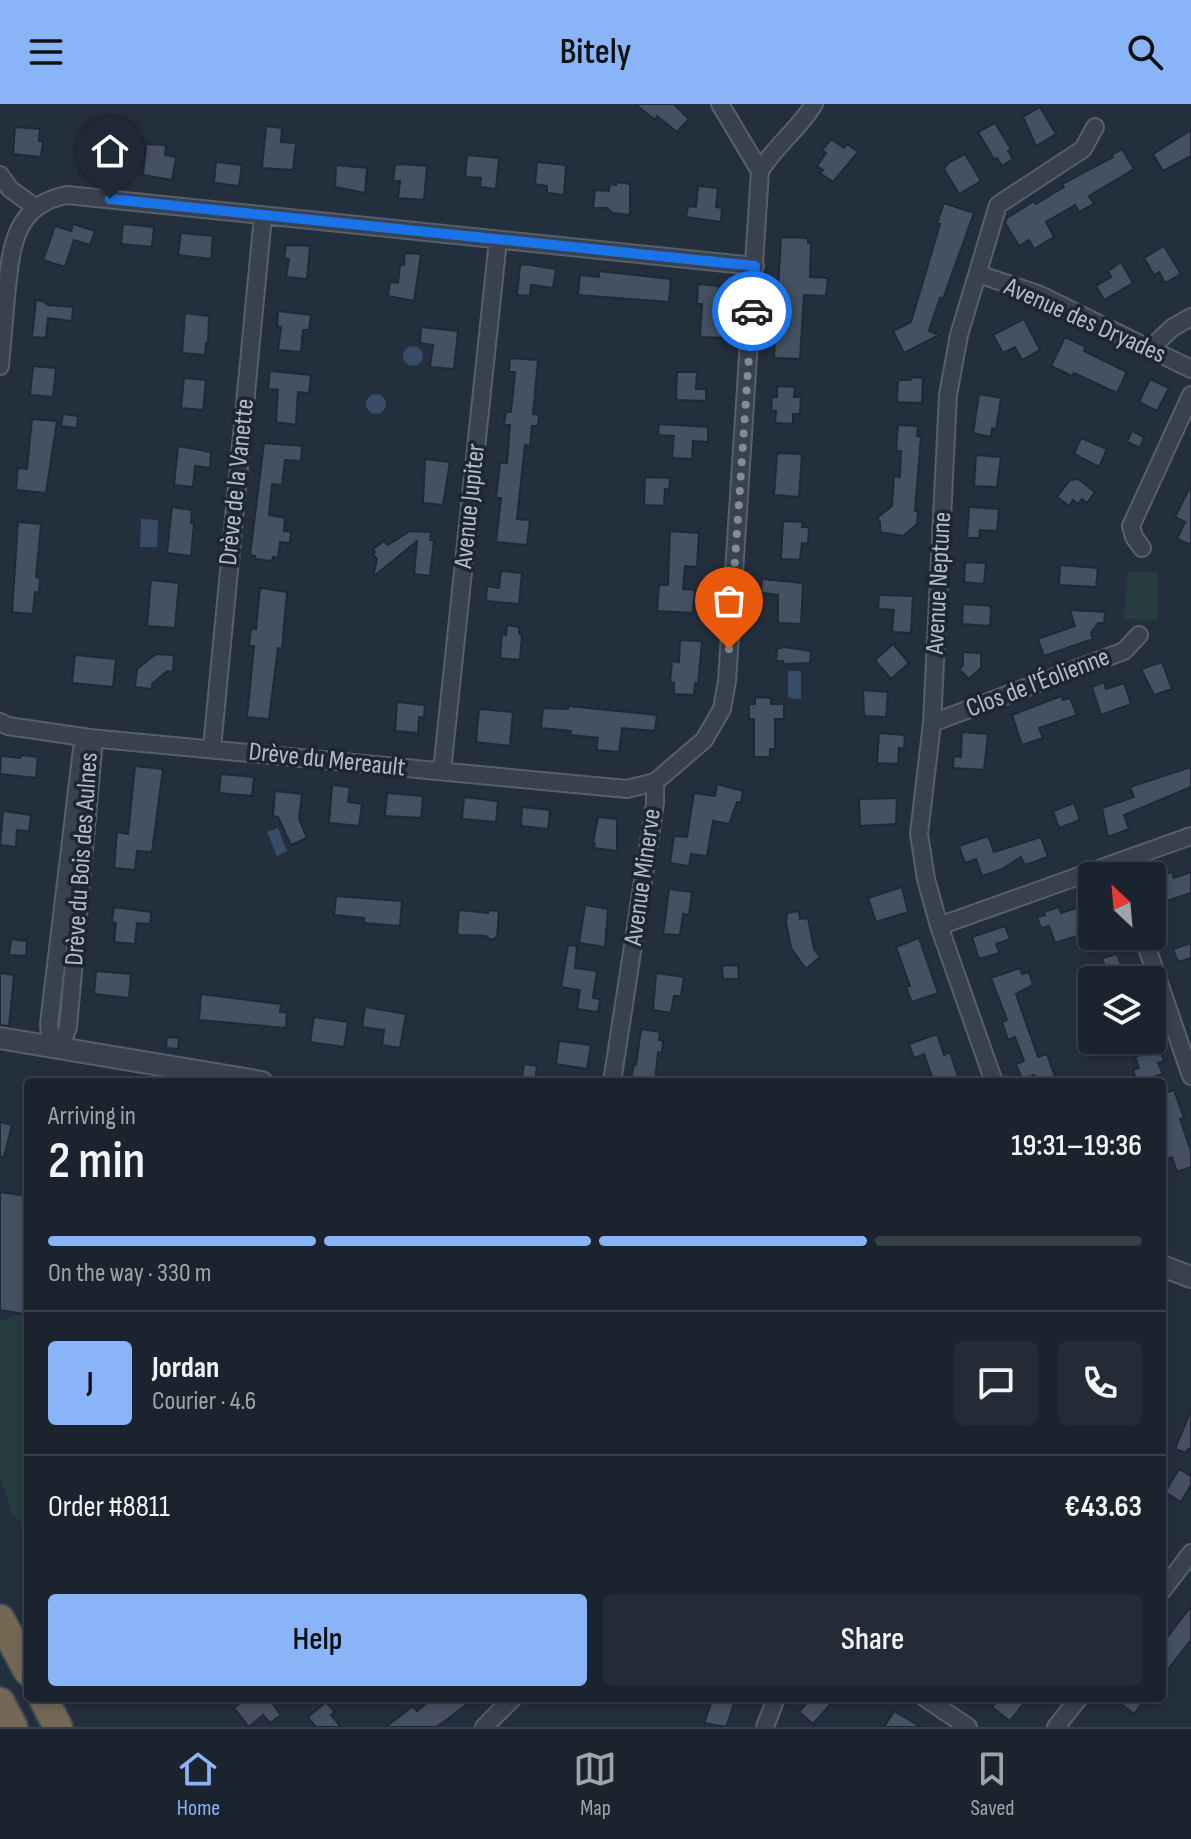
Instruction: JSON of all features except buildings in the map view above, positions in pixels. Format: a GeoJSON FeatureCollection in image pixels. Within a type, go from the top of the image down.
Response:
{"type":"FeatureCollection","features":[{"type":"Feature","properties":{"kind":"highway"},"geometry":{"type":"LineString","coordinates":[[0,1619],[24,1664]]}},
{"type":"Feature","properties":{"kind":"highway"},"geometry":{"type":"LineString","coordinates":[[0,1702],[13,1727]]}},
{"type":"Feature","properties":{"kind":"highway"},"geometry":{"type":"LineString","coordinates":[[45,1702],[58,1727]]}},
{"type":"Feature","properties":{"kind":"street"},"geometry":{"type":"LineString","coordinates":[[720,104],[760,171],[771,152],[814,104]]}},
{"type":"Feature","properties":{"kind":"street","name":"Avenue Neptune"},"geometry":{"type":"LineString","coordinates":[[993,1078],[939,926],[926,879],[919,834],[932,723],[948,395],[959,335],[998,205],[1083,149],[1095,127]]}},
{"type":"Feature","properties":{"kind":"street","name":"Avenue Minerve"},"geometry":{"type":"LineString","coordinates":[[613,1078],[655,803],[655,782],[704,740],[722,709],[728,665],[760,171]]}},
{"type":"Feature","properties":{"kind":"street"},"geometry":{"type":"LineString","coordinates":[[0,175],[10,189],[35,207]]}},
{"type":"Feature","properties":{"kind":"street"},"geometry":{"type":"LineString","coordinates":[[0,366],[13,243],[25,217],[35,207],[56,197],[80,195],[755,266]]}},
{"type":"Feature","properties":{"kind":"street","name":"Drève de la Vanette"},"geometry":{"type":"LineString","coordinates":[[212,748],[263,216]]}},
{"type":"Feature","properties":{"kind":"street","name":"Avenue Jupiter"},"geometry":{"type":"LineString","coordinates":[[442,771],[498,240]]}},
{"type":"Feature","properties":{"kind":"street","name":"Avenue des Dryades"},"geometry":{"type":"LineString","coordinates":[[978,274],[1038,294],[1191,369]]}},
{"type":"Feature","properties":{"kind":"street"},"geometry":{"type":"LineString","coordinates":[[1151,348],[1172,328],[1191,317]]}},
{"type":"Feature","properties":{"kind":"street"},"geometry":{"type":"LineString","coordinates":[[1142,548],[1131,526],[1191,395]]}},
{"type":"Feature","properties":{"kind":"street","name":"Clos de l'Éolienne"},"geometry":{"type":"LineString","coordinates":[[932,723],[1124,651],[1139,635]]}},
{"type":"Feature","properties":{"kind":"street","name":"Drève du Mereault"},"geometry":{"type":"LineString","coordinates":[[0,722],[8,726],[90,738],[627,789],[655,782]]}},
{"type":"Feature","properties":{"kind":"street","name":"Drève du Bois des Aulnes"},"geometry":{"type":"LineString","coordinates":[[51,1046],[49,1024],[82,749],[90,738]]}},
{"type":"Feature","properties":{"kind":"street"},"geometry":{"type":"LineString","coordinates":[[1137,862],[1191,836]]}},
{"type":"Feature","properties":{"kind":"street"},"geometry":{"type":"LineString","coordinates":[[939,926],[1078,883]]}},
{"type":"Feature","properties":{"kind":"street"},"geometry":{"type":"LineString","coordinates":[[1148,950],[1191,1076]]}},
{"type":"Feature","properties":{"kind":"street"},"geometry":{"type":"LineString","coordinates":[[0,1038],[239,1078]]}},
{"type":"Feature","properties":{"kind":"street"},"geometry":{"type":"LineString","coordinates":[[1166,1268],[1191,1277]]}},
{"type":"Feature","properties":{"kind":"street"},"geometry":{"type":"LineString","coordinates":[[1166,1586],[1191,1553]]}},
{"type":"Feature","properties":{"kind":"street"},"geometry":{"type":"LineString","coordinates":[[484,1727],[509,1702]]}},
{"type":"Feature","properties":{"kind":"street"},"geometry":{"type":"LineString","coordinates":[[765,1727],[774,1702]]}},
{"type":"Feature","properties":{"kind":"street"},"geometry":{"type":"LineString","coordinates":[[931,1702],[968,1727]]}},
{"type":"Feature","properties":{"kind":"street"},"geometry":{"type":"LineString","coordinates":[[1056,1727],[1076,1702]]}},
{"type":"Feature","properties":{"kind":"green space"},"geometry":{"type":"Polygon","coordinates":[[[1127,572],[1158,572],[1158,620],[1124,619],[1127,572]]]}},
{"type":"Feature","properties":{"kind":"green space"},"geometry":{"type":"Polygon","coordinates":[[[24,1312],[24,1525],[12,1513],[0,1477],[0,1321],[24,1312]]]}},
{"type":"Feature","properties":{"kind":"water"},"geometry":{"type":"Polygon","coordinates":[[[413,346],[420,349],[423,356],[420,363],[413,366],[406,363],[403,356],[406,349],[413,346]]]}},
{"type":"Feature","properties":{"kind":"water"},"geometry":{"type":"Polygon","coordinates":[[[376,394],[383,397],[386,404],[383,411],[376,414],[369,411],[366,404],[369,397],[376,394]]]}},
{"type":"Feature","properties":{"kind":"water"},"geometry":{"type":"Polygon","coordinates":[[[141,519],[158,520],[157,547],[140,547],[141,519]]]}},
{"type":"Feature","properties":{"kind":"water"},"geometry":{"type":"Polygon","coordinates":[[[788,671],[801,671],[801,699],[788,698],[788,671]]]}},
{"type":"Feature","properties":{"kind":"water"},"geometry":{"type":"Polygon","coordinates":[[[278,828],[287,851],[277,856],[267,832],[278,828]]]}},
{"type":"Feature","properties":{"kind":"way so far"},"geometry":{"type":"LineString","coordinates":[[729,649],[752,311]]}},
{"type":"Feature","properties":{"kind":"route"},"geometry":{"type":"LineString","coordinates":[[110,199],[755,266],[752,311]]}}]}
